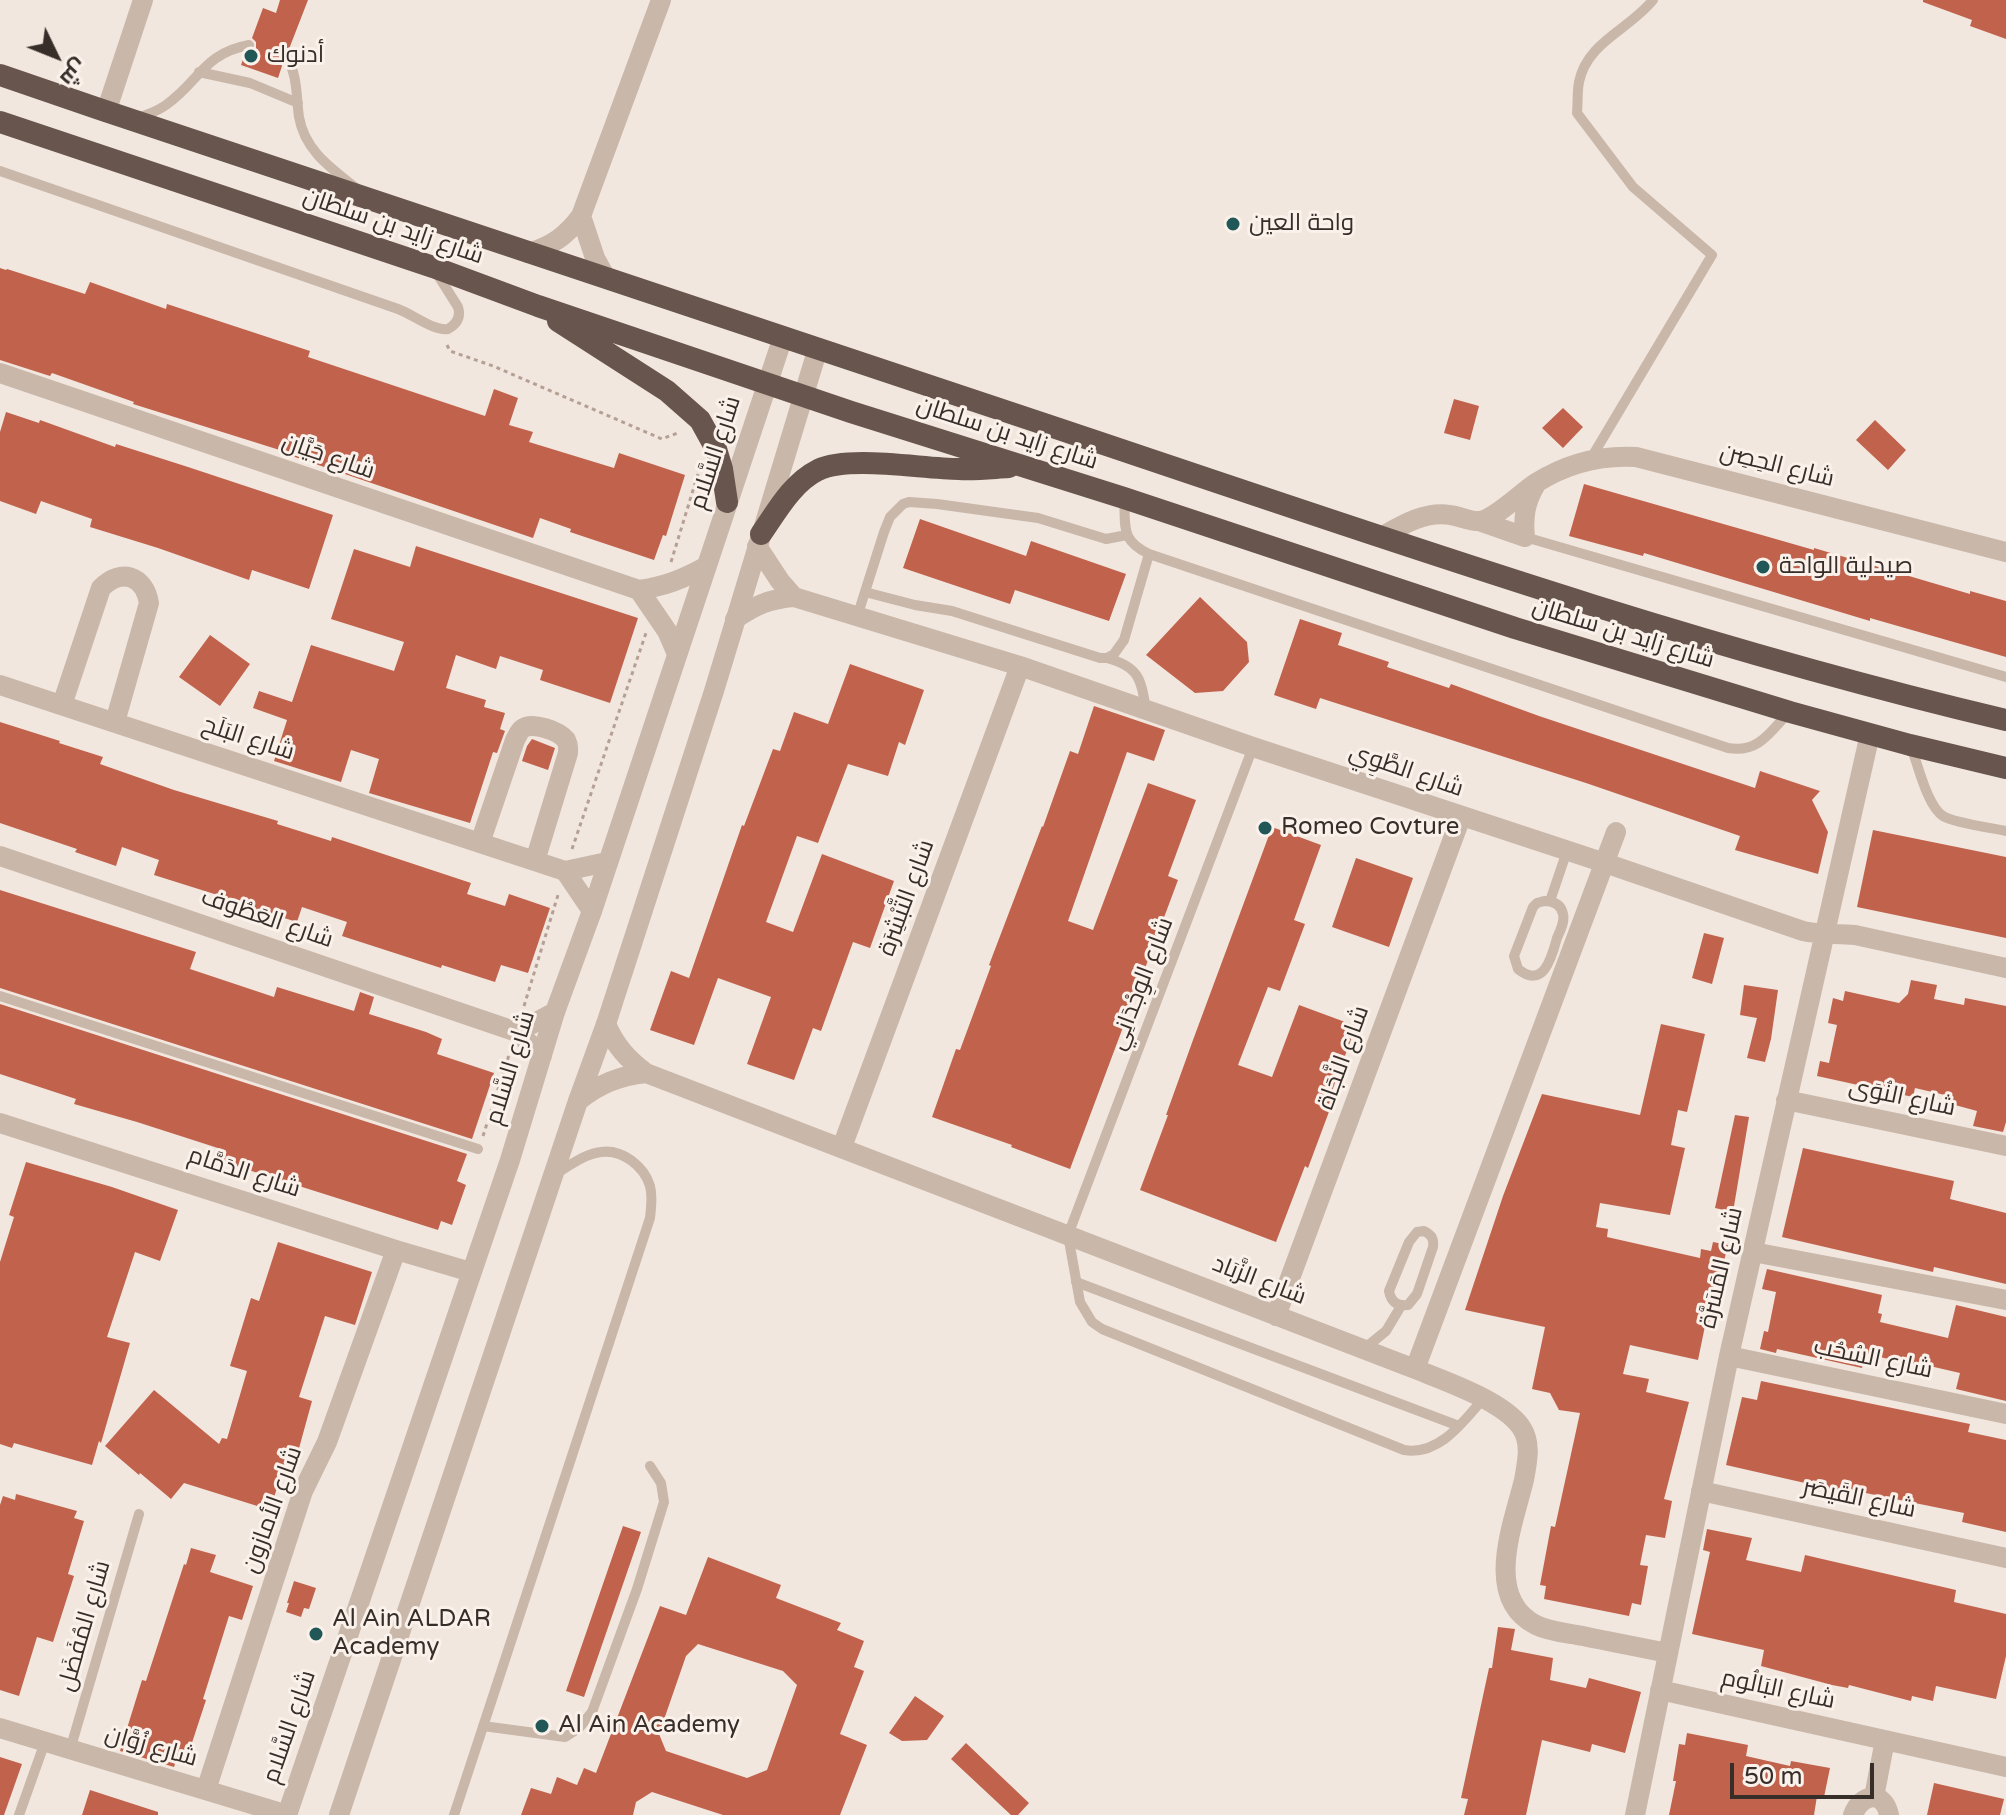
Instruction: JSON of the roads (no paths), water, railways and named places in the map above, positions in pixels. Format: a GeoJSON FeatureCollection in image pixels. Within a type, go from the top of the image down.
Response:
{"type":"FeatureCollection","features":[{"type":"Feature","properties":{"kind":"highway","name":"شارع زايد بن سلطان"},"geometry":{"type":"LineString","coordinates":[[0,75],[377,204],[1560,596],[1828,674],[2006,720]]}},
{"type":"Feature","properties":{"kind":"highway","name":"شارع زايد بن سلطان"},"geometry":{"type":"LineString","coordinates":[[0,122],[433,267],[766,383],[1515,628],[1790,712],[2006,768]]}},
{"type":"Feature","properties":{"kind":"highway"},"geometry":{"type":"LineString","coordinates":[[538,306],[667,391],[700,420],[716,449],[727,502]]}},
{"type":"Feature","properties":{"kind":"highway"},"geometry":{"type":"LineString","coordinates":[[759,540],[784,501],[801,482],[819,470],[842,463],[959,469],[1021,466]]}},
{"type":"Feature","properties":{"kind":"street"},"geometry":{"type":"LineString","coordinates":[[106,112],[143,0]]}},
{"type":"Feature","properties":{"kind":"street"},"geometry":{"type":"LineString","coordinates":[[528,253],[559,240],[581,216],[661,0]]}},
{"type":"Feature","properties":{"kind":"street"},"geometry":{"type":"LineString","coordinates":[[581,216],[595,258],[606,278]]}},
{"type":"Feature","properties":{"kind":"street","name":"شارع السَّلام"},"geometry":{"type":"LineString","coordinates":[[288,1815],[510,1160],[555,1012],[592,911],[783,337]]}},
{"type":"Feature","properties":{"kind":"street"},"geometry":{"type":"LineString","coordinates":[[339,1815],[606,1024],[714,691],[818,348]]}},
{"type":"Feature","properties":{"kind":"street","name":"شارع جَيَّان"},"geometry":{"type":"LineString","coordinates":[[0,373],[639,590],[684,579],[705,567]]}},
{"type":"Feature","properties":{"kind":"street","name":"شارع الحِصِن"},"geometry":{"type":"LineString","coordinates":[[1479,521],[1499,511],[1537,482],[1563,470],[1589,461],[1619,456],[1636,457],[2006,552]]}},
{"type":"Feature","properties":{"kind":"street"},"geometry":{"type":"LineString","coordinates":[[1381,537],[1413,520],[1441,514],[1479,521],[1525,537],[1525,509],[1537,482]]}},
{"type":"Feature","properties":{"kind":"street"},"geometry":{"type":"LineString","coordinates":[[759,540],[780,581],[794,597]]}},
{"type":"Feature","properties":{"kind":"street"},"geometry":{"type":"LineString","coordinates":[[62,705],[101,588],[119,576],[131,577],[141,583],[149,603],[115,722]]}},
{"type":"Feature","properties":{"kind":"street"},"geometry":{"type":"LineString","coordinates":[[639,590],[667,631],[677,654]]}},
{"type":"Feature","properties":{"kind":"street"},"geometry":{"type":"LineString","coordinates":[[735,619],[773,599],[794,597]]}},
{"type":"Feature","properties":{"kind":"street","name":"شارع الطَّوِي"},"geometry":{"type":"LineString","coordinates":[[794,597],[1020,666],[1803,931],[1823,935],[1855,935],[2006,968]]}},
{"type":"Feature","properties":{"kind":"street","name":"شارع التَّبْشِرَة"},"geometry":{"type":"LineString","coordinates":[[842,1147],[1020,666]]}},
{"type":"Feature","properties":{"kind":"street","name":"شارع البَلَح"},"geometry":{"type":"LineString","coordinates":[[0,685],[565,871]]}},
{"type":"Feature","properties":{"kind":"street"},"geometry":{"type":"LineString","coordinates":[[480,843],[519,731],[531,725],[555,732],[569,744],[568,753],[535,861]]}},
{"type":"Feature","properties":{"kind":"street","name":"شارع المَسَرَّة"},"geometry":{"type":"LineString","coordinates":[[1635,1815],[1729,1356],[1870,734]]}},
{"type":"Feature","properties":{"kind":"street","name":"شارع النَّجَاة"},"geometry":{"type":"LineString","coordinates":[[1276,1316],[1461,817]]}},
{"type":"Feature","properties":{"kind":"street"},"geometry":{"type":"LineString","coordinates":[[1415,1369],[1616,832]]}},
{"type":"Feature","properties":{"kind":"street","name":"شارع العَطُوف"},"geometry":{"type":"LineString","coordinates":[[0,856],[517,1032],[542,1055]]}},
{"type":"Feature","properties":{"kind":"street"},"geometry":{"type":"LineString","coordinates":[[592,911],[565,871],[607,862]]}},
{"type":"Feature","properties":{"kind":"street"},"geometry":{"type":"LineString","coordinates":[[517,1032],[555,1012]]}},
{"type":"Feature","properties":{"kind":"street","name":"شارع الزَّبَاد"},"geometry":{"type":"LineString","coordinates":[[606,1024],[621,1052],[646,1073],[1415,1369],[1483,1399],[1513,1418],[1528,1444],[1527,1463],[1506,1556],[1507,1592],[1514,1606],[1537,1625],[1667,1653]]}},
{"type":"Feature","properties":{"kind":"street"},"geometry":{"type":"LineString","coordinates":[[578,1101],[609,1080],[646,1073]]}},
{"type":"Feature","properties":{"kind":"street","name":"شارع النُوَى"},"geometry":{"type":"LineString","coordinates":[[1786,1100],[2006,1146]]}},
{"type":"Feature","properties":{"kind":"street","name":"شارع الدَمَّام"},"geometry":{"type":"LineString","coordinates":[[1,1125],[471,1272]]}},
{"type":"Feature","properties":{"kind":"street","name":"شارع الأمازون"},"geometry":{"type":"LineString","coordinates":[[206,1790],[303,1491],[327,1442],[396,1250]]}},
{"type":"Feature","properties":{"kind":"street"},"geometry":{"type":"LineString","coordinates":[[1753,1252],[2006,1300]]}},
{"type":"Feature","properties":{"kind":"street","name":"شارع السُحُب"},"geometry":{"type":"LineString","coordinates":[[1729,1356],[2006,1414]]}},
{"type":"Feature","properties":{"kind":"street","name":"شارع القَيصَر"},"geometry":{"type":"LineString","coordinates":[[1701,1491],[2006,1558]]}},
{"type":"Feature","properties":{"kind":"street","name":"شارع البَالُوم"},"geometry":{"type":"LineString","coordinates":[[1660,1690],[2006,1767]]}},
{"type":"Feature","properties":{"kind":"street","name":"شارع زُوَّان"},"geometry":{"type":"LineString","coordinates":[[0,1728],[206,1790],[228,1806],[288,1815]]}},
{"type":"Feature","properties":{"kind":"street"},"geometry":{"type":"LineString","coordinates":[[1874,1797],[1885,1740]]}},
{"type":"Feature","properties":{"kind":"street"},"geometry":{"type":"LineString","coordinates":[[1853,1815],[1860,1802],[1874,1797],[1886,1805],[1889,1815]]}},
{"type":"Feature","properties":{"kind":"lane"},"geometry":{"type":"LineString","coordinates":[[1589,461],[1712,255],[1633,187],[1577,113],[1579,80],[1593,50],[1643,13],[1653,0]]}},
{"type":"Feature","properties":{"kind":"lane"},"geometry":{"type":"LineString","coordinates":[[129,120],[153,113],[168,104],[214,58],[228,50],[249,45]]}},
{"type":"Feature","properties":{"kind":"lane"},"geometry":{"type":"LineString","coordinates":[[286,56],[295,76],[299,118],[305,136],[319,158],[377,204]]}},
{"type":"Feature","properties":{"kind":"lane"},"geometry":{"type":"LineString","coordinates":[[199,72],[250,83],[298,103]]}},
{"type":"Feature","properties":{"kind":"lane"},"geometry":{"type":"LineString","coordinates":[[0,171],[398,309],[441,330],[453,326],[459,312],[433,267]]}},
{"type":"Feature","properties":{"kind":"lane"},"geometry":{"type":"LineString","coordinates":[[1124,498],[1127,535],[1135,547],[1149,554],[1728,748],[1748,748],[1758,743],[1790,712]]}},
{"type":"Feature","properties":{"kind":"lane"},"geometry":{"type":"LineString","coordinates":[[857,617],[890,517],[909,502],[1038,518],[1106,539],[1127,535]]}},
{"type":"Feature","properties":{"kind":"lane"},"geometry":{"type":"LineString","coordinates":[[1525,537],[2006,677]]}},
{"type":"Feature","properties":{"kind":"lane"},"geometry":{"type":"LineString","coordinates":[[1107,658],[1124,640],[1149,554]]}},
{"type":"Feature","properties":{"kind":"lane"},"geometry":{"type":"LineString","coordinates":[[865,592],[952,611],[1126,665],[1138,675],[1146,710]]}},
{"type":"Feature","properties":{"kind":"lane"},"geometry":{"type":"LineString","coordinates":[[1910,745],[1933,803],[1943,816],[2006,831]]}},
{"type":"Feature","properties":{"kind":"lane","name":"شارع الوِجْدَانِي"},"geometry":{"type":"LineString","coordinates":[[1068,1235],[1253,747]]}},
{"type":"Feature","properties":{"kind":"lane"},"geometry":{"type":"LineString","coordinates":[[1550,901],[1567,851]]}},
{"type":"Feature","properties":{"kind":"lane"},"geometry":{"type":"LineString","coordinates":[[1550,901],[1561,907],[1564,919],[1550,961],[1536,975],[1523,973],[1514,956],[1530,913],[1537,903],[1550,901]]}},
{"type":"Feature","properties":{"kind":"lane"},"geometry":{"type":"LineString","coordinates":[[0,996],[478,1149]]}},
{"type":"Feature","properties":{"kind":"lane"},"geometry":{"type":"LineString","coordinates":[[454,1815],[650,1218],[651,1188],[646,1176],[622,1154],[599,1152],[553,1176]]}},
{"type":"Feature","properties":{"kind":"lane"},"geometry":{"type":"LineString","coordinates":[[1424,1231],[1434,1241],[1433,1247],[1417,1294],[1408,1305],[1401,1306],[1390,1298],[1389,1291],[1409,1242],[1417,1232],[1424,1231]]}},
{"type":"Feature","properties":{"kind":"lane"},"geometry":{"type":"LineString","coordinates":[[1068,1235],[1077,1294],[1084,1313],[1102,1329],[1404,1450],[1422,1451],[1433,1447],[1459,1426],[1483,1399]]}},
{"type":"Feature","properties":{"kind":"lane"},"geometry":{"type":"LineString","coordinates":[[1076,1282],[1459,1426]]}},
{"type":"Feature","properties":{"kind":"lane"},"geometry":{"type":"LineString","coordinates":[[1363,1349],[1386,1331],[1401,1306]]}},
{"type":"Feature","properties":{"kind":"lane"},"geometry":{"type":"LineString","coordinates":[[483,1726],[565,1737],[579,1728],[592,1712],[637,1589],[664,1502],[661,1483],[650,1466]]}},
{"type":"Feature","properties":{"kind":"lane","name":"شارع المُفَضَل"},"geometry":{"type":"LineString","coordinates":[[70,1750],[139,1514]]}},
{"type":"Feature","properties":{"kind":"lane"},"geometry":{"type":"LineString","coordinates":[[19,1815],[45,1742]]}},
{"type":"Feature","properties":{"kind":"place","name":"أدنوك"},"geometry":{"type":"Point","coordinates":[251,56]}},
{"type":"Feature","properties":{"kind":"place","name":"واحة العين"},"geometry":{"type":"Point","coordinates":[1233,224]}},
{"type":"Feature","properties":{"kind":"place","name":"صيدلية الواحة"},"geometry":{"type":"Point","coordinates":[1763,567]}},
{"type":"Feature","properties":{"kind":"place","name":"Romeo Covture"},"geometry":{"type":"Point","coordinates":[1265,828]}},
{"type":"Feature","properties":{"kind":"place","name":"Al Ain ALDAR Academy"},"geometry":{"type":"Point","coordinates":[316,1634]}},
{"type":"Feature","properties":{"kind":"place","name":"Al Ain Academy"},"geometry":{"type":"Point","coordinates":[542,1726]}}]}
